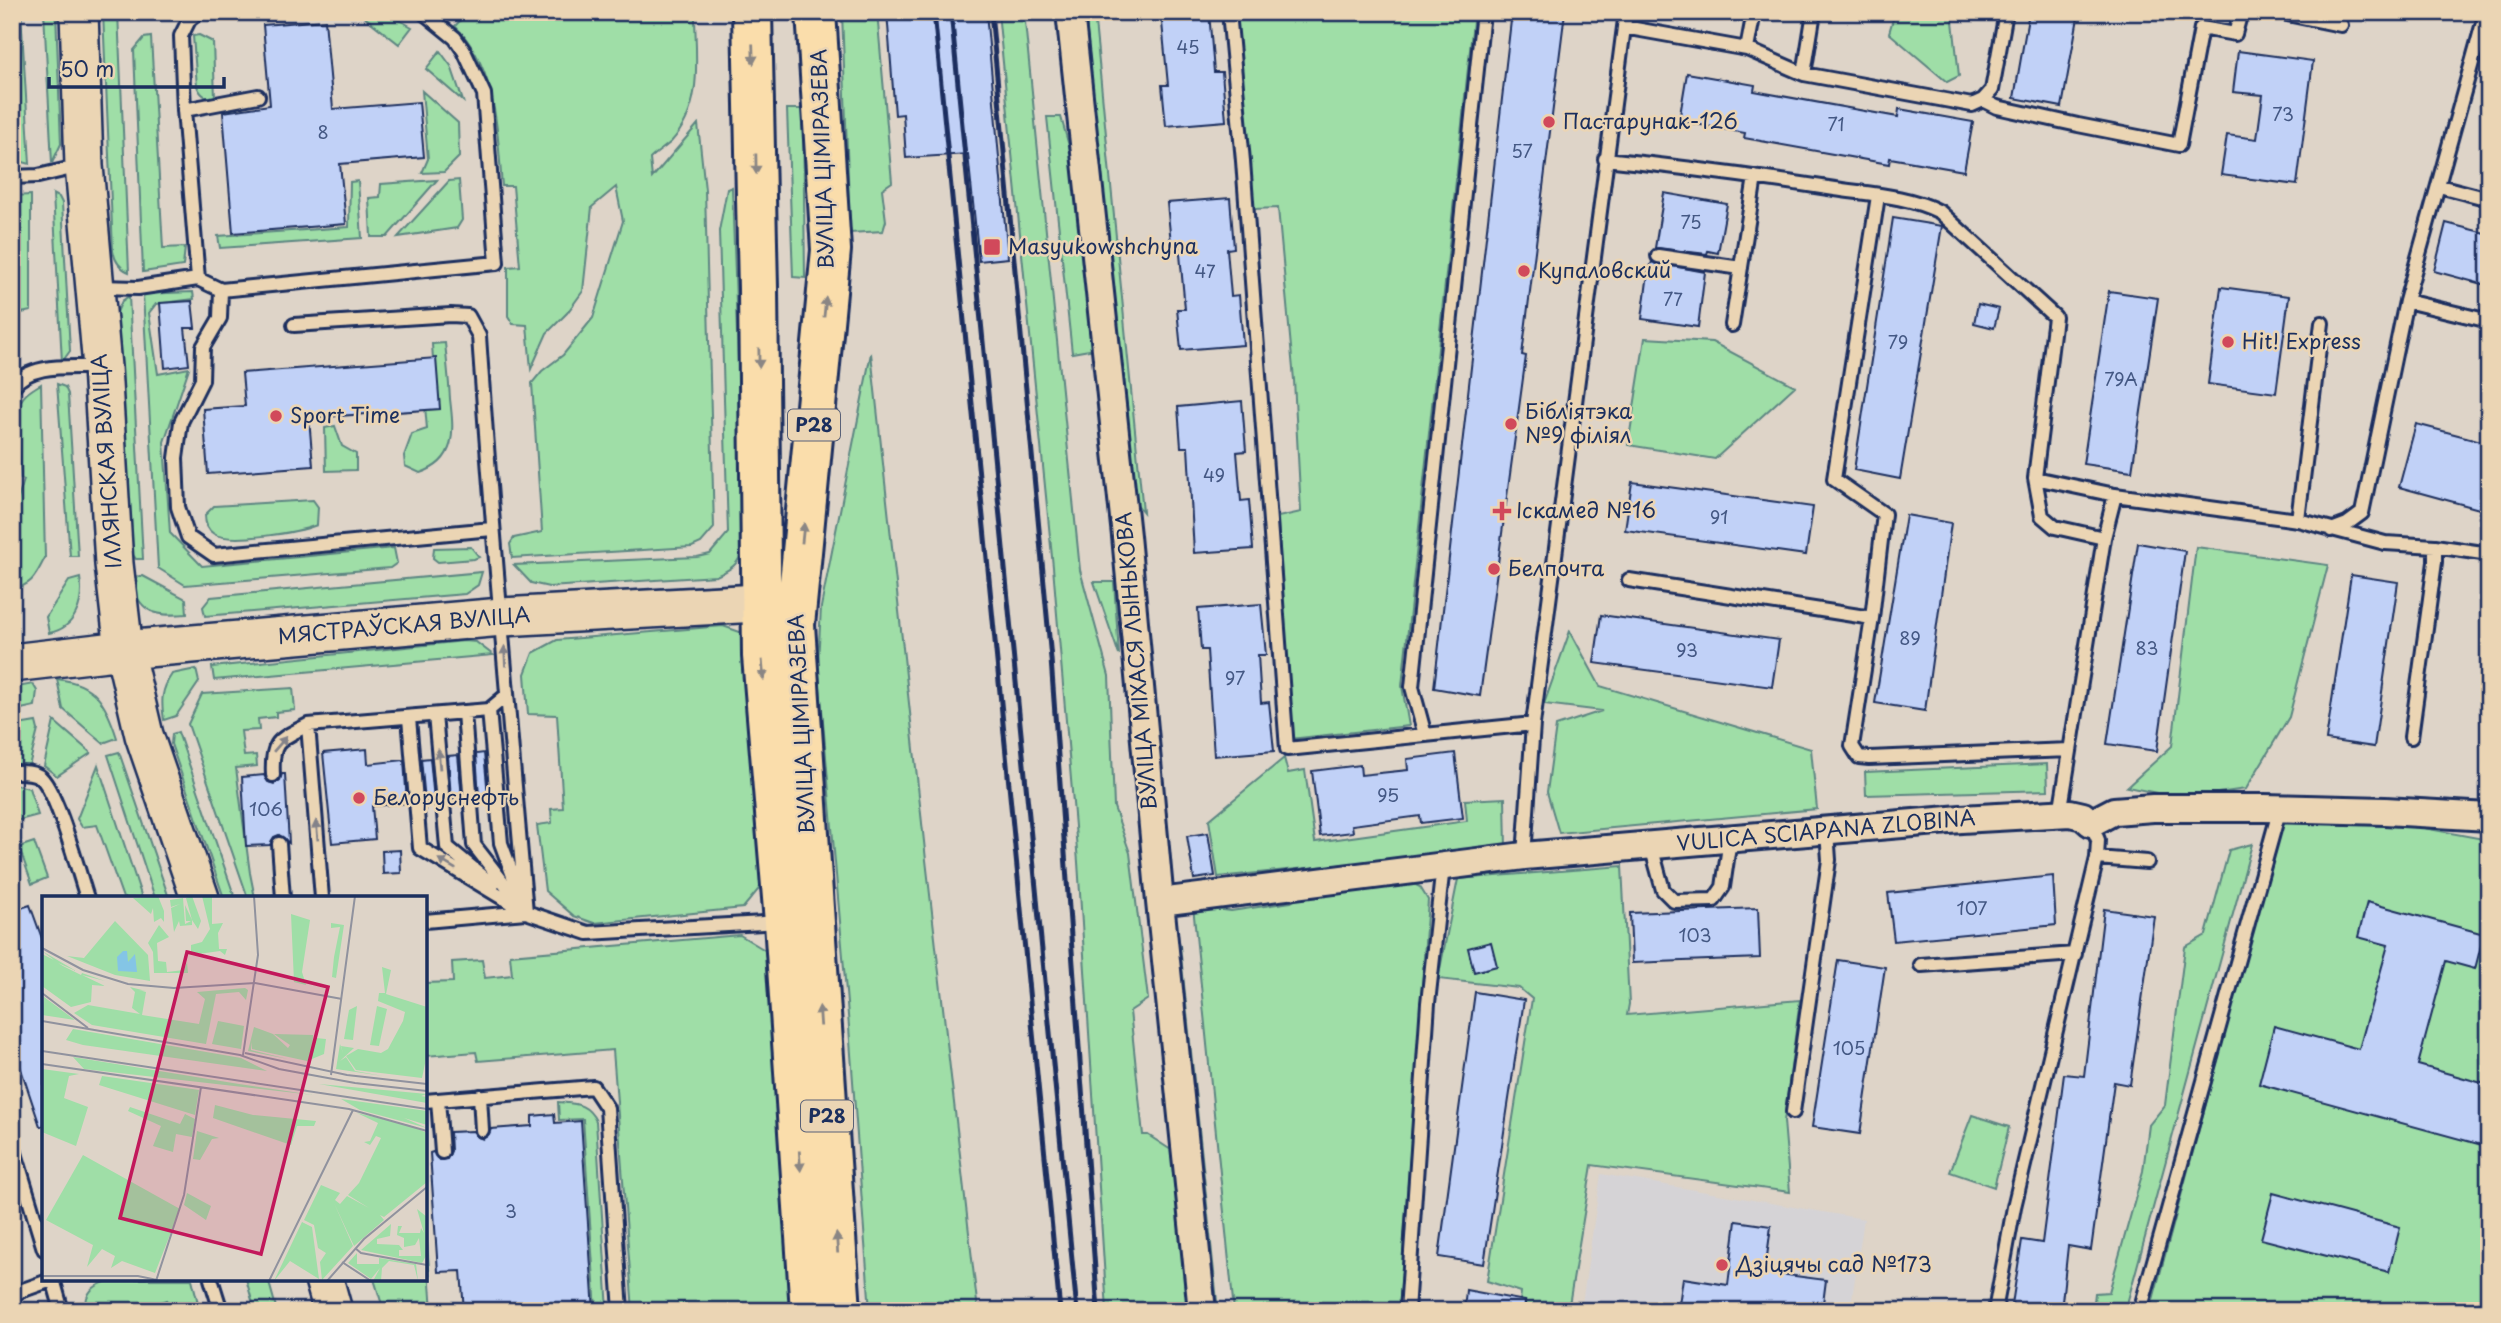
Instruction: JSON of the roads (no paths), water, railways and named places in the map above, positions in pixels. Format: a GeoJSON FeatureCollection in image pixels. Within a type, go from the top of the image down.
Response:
{"type":"FeatureCollection","features":[{"type":"Feature","properties":{"kind":"main road","name":"ВУЛІЦА ЦІМІРАЗЕВА"},"geometry":{"type":"LineString","coordinates":[[752,12],[758,276],[779,602]]}},
{"type":"Feature","properties":{"kind":"main road","name":"ВУЛІЦА ЦІМІРАЗЕВА"},"geometry":{"type":"LineString","coordinates":[[816,12],[831,250],[779,602],[762,656],[799,921],[841,1311]]}},
{"type":"Feature","properties":{"kind":"main road","name":"ВУЛІЦА ЦІМІРАЗЕВА"},"geometry":{"type":"LineString","coordinates":[[799,921],[810,1311]]}},
{"type":"Feature","properties":{"kind":"street","name":"ІЛЛЯНСКАЯ ВУЛІЦА"},"geometry":{"type":"LineString","coordinates":[[79,12],[84,166],[102,366],[114,564],[124,650],[144,735],[199,896]]}},
{"type":"Feature","properties":{"kind":"street","name":"ВУЛІЦА МІХАСЯ ЛЫНЬКОВА"},"geometry":{"type":"LineString","coordinates":[[1070,12],[1134,617],[1202,1311]]}},
{"type":"Feature","properties":{"kind":"street","name":"МЯСТРАЎСКАЯ ВУЛІЦА"},"geometry":{"type":"LineString","coordinates":[[12,663],[124,650],[502,617],[779,602]]}},
{"type":"Feature","properties":{"kind":"street"},"geometry":{"type":"LineString","coordinates":[[2091,823],[2114,811],[2280,808],[2385,810],[2489,817]]}},
{"type":"Feature","properties":{"kind":"street","name":"VULICA SCIAPANA ZLOBINA"},"geometry":{"type":"LineString","coordinates":[[1160,902],[1524,856],[2070,813],[2083,816],[2091,823]]}},
{"type":"Feature","properties":{"kind":"street"},"geometry":{"type":"LineString","coordinates":[[325,1281],[333,1311]]}},
{"type":"Feature","properties":{"kind":"lane"},"geometry":{"type":"LineString","coordinates":[[198,12],[189,20],[181,36],[184,110],[198,279]]}},
{"type":"Feature","properties":{"kind":"lane"},"geometry":{"type":"LineString","coordinates":[[93,287],[138,288],[198,279],[222,290],[497,263],[484,94],[455,38],[423,12]]}},
{"type":"Feature","properties":{"kind":"lane"},"geometry":{"type":"LineString","coordinates":[[1229,12],[1244,174],[1287,749],[1533,724]]}},
{"type":"Feature","properties":{"kind":"lane"},"geometry":{"type":"LineString","coordinates":[[1425,735],[1412,687],[1483,12]]}},
{"type":"Feature","properties":{"kind":"lane"},"geometry":{"type":"LineString","coordinates":[[1524,856],[1533,724],[1626,12]]}},
{"type":"Feature","properties":{"kind":"lane"},"geometry":{"type":"LineString","coordinates":[[1747,49],[1754,12]]}},
{"type":"Feature","properties":{"kind":"lane"},"geometry":{"type":"LineString","coordinates":[[1804,74],[1814,12]]}},
{"type":"Feature","properties":{"kind":"lane"},"geometry":{"type":"LineString","coordinates":[[1623,27],[1747,49],[1804,74],[1972,104],[1983,100],[1992,90],[2006,12]]}},
{"type":"Feature","properties":{"kind":"lane"},"geometry":{"type":"LineString","coordinates":[[1983,100],[1997,107],[2179,145],[2201,28],[2235,34],[2241,12]]}},
{"type":"Feature","properties":{"kind":"lane"},"geometry":{"type":"LineString","coordinates":[[2278,12],[2341,25]]}},
{"type":"Feature","properties":{"kind":"lane"},"geometry":{"type":"LineString","coordinates":[[2331,530],[2347,524],[2361,513],[2406,301],[2486,12]]}},
{"type":"Feature","properties":{"kind":"lane"},"geometry":{"type":"LineString","coordinates":[[184,110],[258,96]]}},
{"type":"Feature","properties":{"kind":"lane"},"geometry":{"type":"LineString","coordinates":[[1605,159],[1709,170],[1878,196],[1923,204],[1940,212],[2055,317],[2035,478],[2042,516],[2055,527],[2104,538]]}},
{"type":"Feature","properties":{"kind":"lane"},"geometry":{"type":"LineString","coordinates":[[12,177],[38,176],[84,166]]}},
{"type":"Feature","properties":{"kind":"lane"},"geometry":{"type":"LineString","coordinates":[[1732,325],[1755,177]]}},
{"type":"Feature","properties":{"kind":"lane"},"geometry":{"type":"LineString","coordinates":[[2439,186],[2489,200]]}},
{"type":"Feature","properties":{"kind":"lane"},"geometry":{"type":"LineString","coordinates":[[1878,196],[1834,479],[1884,514],[1872,618],[1852,746],[1859,757],[2070,750]]}},
{"type":"Feature","properties":{"kind":"lane"},"geometry":{"type":"LineString","coordinates":[[1658,256],[1741,268]]}},
{"type":"Feature","properties":{"kind":"lane"},"geometry":{"type":"LineString","coordinates":[[222,290],[220,318],[203,347],[202,380],[181,422],[177,446],[178,507],[188,537],[214,555],[492,528]]}},
{"type":"Feature","properties":{"kind":"lane"},"geometry":{"type":"LineString","coordinates":[[2406,301],[2489,321]]}},
{"type":"Feature","properties":{"kind":"lane"},"geometry":{"type":"LineString","coordinates":[[295,325],[468,316],[479,336],[492,528],[502,617],[526,912]]}},
{"type":"Feature","properties":{"kind":"lane"},"geometry":{"type":"LineString","coordinates":[[2298,520],[2322,323]]}},
{"type":"Feature","properties":{"kind":"lane"},"geometry":{"type":"LineString","coordinates":[[12,387],[19,378],[31,371],[102,366]]}},
{"type":"Feature","properties":{"kind":"lane"},"geometry":{"type":"LineString","coordinates":[[2035,478],[2115,495],[2298,520],[2385,543],[2435,546],[2489,554]]}},
{"type":"Feature","properties":{"kind":"lane"},"geometry":{"type":"LineString","coordinates":[[2060,814],[2104,538],[2115,495]]}},
{"type":"Feature","properties":{"kind":"lane"},"geometry":{"type":"LineString","coordinates":[[2411,737],[2435,546]]}},
{"type":"Feature","properties":{"kind":"lane"},"geometry":{"type":"LineString","coordinates":[[1629,580],[1872,618]]}},
{"type":"Feature","properties":{"kind":"lane"},"geometry":{"type":"LineString","coordinates":[[274,775],[272,753],[282,738],[308,725],[489,710],[507,695]]}},
{"type":"Feature","properties":{"kind":"lane"},"geometry":{"type":"LineString","coordinates":[[489,710],[501,843],[526,912]]}},
{"type":"Feature","properties":{"kind":"lane"},"geometry":{"type":"LineString","coordinates":[[464,712],[474,845],[526,912]]}},
{"type":"Feature","properties":{"kind":"lane"},"geometry":{"type":"LineString","coordinates":[[435,715],[447,847],[526,912]]}},
{"type":"Feature","properties":{"kind":"lane"},"geometry":{"type":"LineString","coordinates":[[409,718],[420,848],[526,912],[588,933],[799,921]]}},
{"type":"Feature","properties":{"kind":"lane"},"geometry":{"type":"LineString","coordinates":[[308,725],[322,896]]}},
{"type":"Feature","properties":{"kind":"lane"},"geometry":{"type":"LineString","coordinates":[[12,772],[30,772],[41,777],[52,794],[86,896]]}},
{"type":"Feature","properties":{"kind":"lane"},"geometry":{"type":"LineString","coordinates":[[2140,1311],[2280,808]]}},
{"type":"Feature","properties":{"kind":"lane"},"geometry":{"type":"LineString","coordinates":[[1995,1311],[2014,1207],[2097,858],[2098,840],[2091,823]]}},
{"type":"Feature","properties":{"kind":"lane"},"geometry":{"type":"LineString","coordinates":[[1793,1112],[1829,860],[1827,831]]}},
{"type":"Feature","properties":{"kind":"lane"},"geometry":{"type":"LineString","coordinates":[[1651,846],[1663,890],[1674,901],[1714,900],[1723,887],[1730,839]]}},
{"type":"Feature","properties":{"kind":"lane"},"geometry":{"type":"LineString","coordinates":[[279,844],[283,896]]}},
{"type":"Feature","properties":{"kind":"lane"},"geometry":{"type":"LineString","coordinates":[[2097,858],[2147,862]]}},
{"type":"Feature","properties":{"kind":"lane"},"geometry":{"type":"LineString","coordinates":[[1407,1311],[1428,1003],[1443,866]]}},
{"type":"Feature","properties":{"kind":"lane"},"geometry":{"type":"LineString","coordinates":[[427,921],[526,912]]}},
{"type":"Feature","properties":{"kind":"lane"},"geometry":{"type":"LineString","coordinates":[[1921,965],[2075,954]]}},
{"type":"Feature","properties":{"kind":"lane"},"geometry":{"type":"LineString","coordinates":[[442,1152],[431,1100],[593,1087],[607,1108],[621,1311]]}},
{"type":"Feature","properties":{"kind":"lane"},"geometry":{"type":"LineString","coordinates":[[480,1096],[482,1130]]}},
{"type":"Feature","properties":{"kind":"lane"},"geometry":{"type":"LineString","coordinates":[[12,1143],[42,1242]]}},
{"type":"Feature","properties":{"kind":"lane"},"geometry":{"type":"LineString","coordinates":[[12,1294],[48,1281]]}},
{"type":"Feature","properties":{"kind":"lane"},"geometry":{"type":"LineString","coordinates":[[54,1281],[62,1311]]}},
{"type":"Feature","properties":{"kind":"lane"},"geometry":{"type":"LineString","coordinates":[[212,1281],[220,1311]]}},
{"type":"Feature","properties":{"kind":"railway"},"geometry":{"type":"LineString","coordinates":[[934,12],[1060,1311]]}},
{"type":"Feature","properties":{"kind":"railway"},"geometry":{"type":"LineString","coordinates":[[951,12],[1077,1311]]}},
{"type":"Feature","properties":{"kind":"railway"},"geometry":{"type":"LineString","coordinates":[[991,12],[1051,659],[1098,1311]]}},
{"type":"Feature","properties":{"kind":"place","name":"Пастарунак-126"},"geometry":{"type":"Point","coordinates":[1549,122]}},
{"type":"Feature","properties":{"kind":"place","name":"Masyukowshchyna"},"geometry":{"type":"Point","coordinates":[992,247]}},
{"type":"Feature","properties":{"kind":"place","name":"Купаловский"},"geometry":{"type":"Point","coordinates":[1524,271]}},
{"type":"Feature","properties":{"kind":"place","name":"Hit! Express"},"geometry":{"type":"Point","coordinates":[2228,342]}},
{"type":"Feature","properties":{"kind":"place","name":"Sport Time"},"geometry":{"type":"Point","coordinates":[276,416]}},
{"type":"Feature","properties":{"kind":"place","name":"Бібліятэка №9 філіял"},"geometry":{"type":"Point","coordinates":[1511,424]}},
{"type":"Feature","properties":{"kind":"place","name":"Іскамед №16"},"geometry":{"type":"Point","coordinates":[1502,511]}},
{"type":"Feature","properties":{"kind":"place","name":"Белпочта"},"geometry":{"type":"Point","coordinates":[1494,569]}},
{"type":"Feature","properties":{"kind":"place","name":"Белоруснефть"},"geometry":{"type":"Point","coordinates":[359,798]}},
{"type":"Feature","properties":{"kind":"place","name":"Дзіцячы сад №173"},"geometry":{"type":"Point","coordinates":[1722,1265]}}]}
